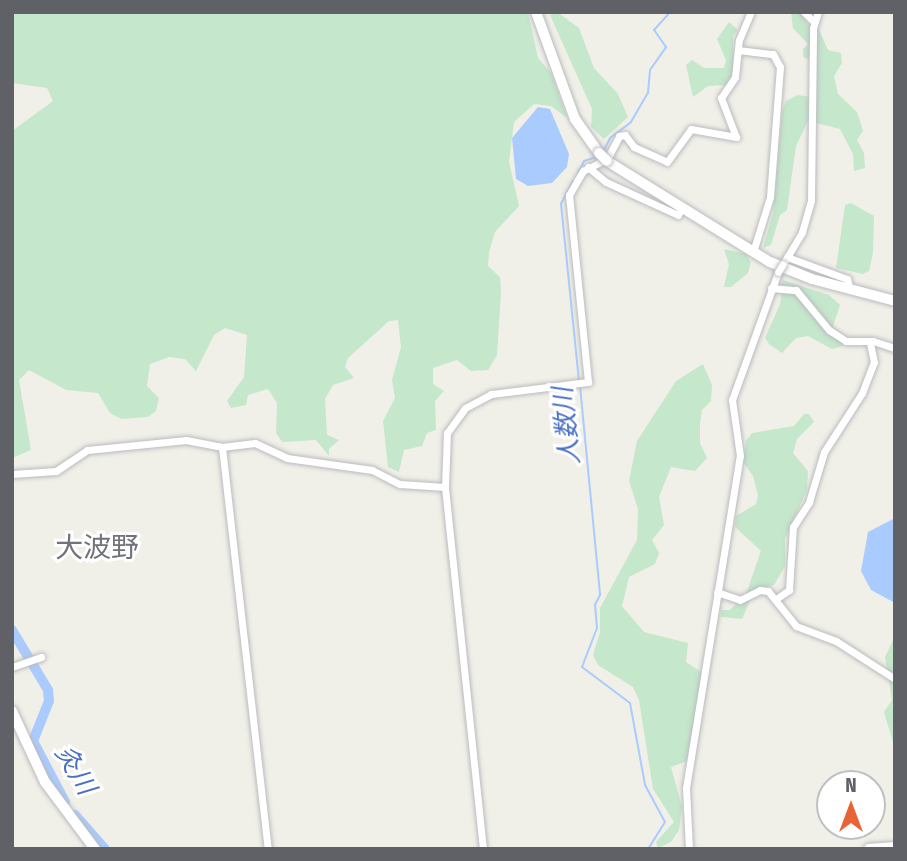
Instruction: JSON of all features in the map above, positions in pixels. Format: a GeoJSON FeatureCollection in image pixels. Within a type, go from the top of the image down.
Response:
{"type":"FeatureCollection","features":[{"type":"Feature","properties":{"kind":"street"},"geometry":{"type":"LineString","coordinates":[[536,12],[575,119],[603,157],[752,253],[812,279],[895,301]]}},
{"type":"Feature","properties":{"kind":"street"},"geometry":{"type":"LineString","coordinates":[[483,849],[445,487],[447,433],[474,400],[502,391],[587,383],[568,208],[569,194],[589,167],[607,159],[619,136],[625,135],[634,146],[667,162],[691,129],[736,136],[721,99],[735,77],[738,50],[751,12]]}},
{"type":"Feature","properties":{"kind":"street"},"geometry":{"type":"LineString","coordinates":[[804,12],[814,22]]}},
{"type":"Feature","properties":{"kind":"street"},"geometry":{"type":"LineString","coordinates":[[689,849],[687,788],[740,456],[732,400],[778,272],[803,232],[813,188],[814,22],[818,12]]}},
{"type":"Feature","properties":{"kind":"street"},"geometry":{"type":"LineString","coordinates":[[738,50],[773,54],[780,66],[770,197],[752,253]]}},
{"type":"Feature","properties":{"kind":"street"},"geometry":{"type":"LineString","coordinates":[[589,167],[606,183],[678,215],[681,209]]}},
{"type":"Feature","properties":{"kind":"street"},"geometry":{"type":"LineString","coordinates":[[785,260],[847,279],[849,289]]}},
{"type":"Feature","properties":{"kind":"street"},"geometry":{"type":"LineString","coordinates":[[771,289],[796,290],[837,337],[895,348]]}},
{"type":"Feature","properties":{"kind":"street"},"geometry":{"type":"LineString","coordinates":[[776,599],[789,590],[793,527],[809,502],[824,452],[862,393],[874,362],[870,343]]}},
{"type":"Feature","properties":{"kind":"street"},"geometry":{"type":"LineString","coordinates":[[12,474],[56,471],[87,450],[144,448],[178,440],[222,447],[256,443],[287,458],[372,470],[400,484],[445,487]]}},
{"type":"Feature","properties":{"kind":"street"},"geometry":{"type":"LineString","coordinates":[[222,447],[268,849]]}},
{"type":"Feature","properties":{"kind":"street"},"geometry":{"type":"LineString","coordinates":[[717,592],[740,600],[764,590],[776,599],[780,612],[796,626],[836,641],[895,679]]}},
{"type":"Feature","properties":{"kind":"street"},"geometry":{"type":"LineString","coordinates":[[12,667],[40,658]]}},
{"type":"Feature","properties":{"kind":"street"},"geometry":{"type":"LineString","coordinates":[[12,711],[45,782],[95,849]]}},
{"type":"Feature","properties":{"kind":"street"},"geometry":{"type":"LineString","coordinates":[[869,849],[895,847]]}},
{"type":"Feature","properties":{"kind":"green space"},"geometry":{"type":"Polygon","coordinates":[[[12,12],[528,12],[538,58],[551,73],[567,118],[551,106],[534,104],[514,122],[509,162],[519,206],[495,232],[489,252],[488,266],[500,277],[497,355],[488,370],[471,371],[457,360],[433,368],[433,384],[444,391],[435,401],[436,430],[427,433],[422,446],[404,450],[399,472],[388,467],[383,421],[395,398],[392,380],[401,347],[398,320],[389,321],[348,358],[345,367],[354,378],[333,385],[325,399],[327,435],[339,440],[329,449],[329,456],[316,440],[282,442],[276,433],[277,403],[268,389],[248,395],[246,405],[231,408],[227,401],[244,377],[247,335],[225,328],[214,335],[196,371],[185,359],[169,357],[150,364],[147,386],[159,398],[156,411],[148,417],[121,419],[110,413],[98,393],[66,390],[29,370],[19,380],[31,450],[12,458],[12,131],[53,101],[47,88],[12,83],[12,12]]]}},
{"type":"Feature","properties":{"kind":"green space"},"geometry":{"type":"Polygon","coordinates":[[[557,12],[579,28],[594,68],[618,94],[628,117],[604,139],[591,127],[592,109],[550,15],[557,12]]]}},
{"type":"Feature","properties":{"kind":"green space"},"geometry":{"type":"Polygon","coordinates":[[[791,12],[800,12],[810,27],[819,30],[828,50],[841,53],[842,63],[834,76],[838,94],[857,112],[863,131],[857,140],[864,153],[865,168],[854,171],[853,154],[840,129],[808,121],[796,146],[787,210],[780,215],[771,245],[763,248],[773,213],[782,112],[786,101],[798,95],[810,97],[810,60],[803,57],[803,49],[808,44],[793,28],[791,12]]]}},
{"type":"Feature","properties":{"kind":"green space"},"geometry":{"type":"Polygon","coordinates":[[[729,22],[738,30],[733,36],[733,76],[727,85],[708,86],[693,97],[686,65],[692,60],[704,68],[724,68],[726,60],[717,39],[729,22]]]}},
{"type":"Feature","properties":{"kind":"green space"},"geometry":{"type":"Polygon","coordinates":[[[851,203],[874,216],[873,253],[869,271],[863,274],[836,268],[845,205],[851,203]]]}},
{"type":"Feature","properties":{"kind":"green space"},"geometry":{"type":"Polygon","coordinates":[[[724,249],[746,254],[751,262],[748,273],[731,287],[724,287],[729,264],[724,249]]]}},
{"type":"Feature","properties":{"kind":"green space"},"geometry":{"type":"Polygon","coordinates":[[[783,280],[829,295],[840,305],[833,326],[843,346],[832,349],[808,336],[796,338],[782,353],[769,344],[765,338],[780,304],[783,280]]]}},
{"type":"Feature","properties":{"kind":"green space"},"geometry":{"type":"Polygon","coordinates":[[[703,364],[712,385],[711,401],[702,410],[700,423],[700,443],[707,458],[695,471],[671,467],[659,497],[664,525],[652,540],[659,553],[655,564],[629,577],[622,606],[644,632],[688,643],[686,662],[703,673],[687,761],[671,767],[682,807],[679,830],[671,842],[658,848],[656,842],[674,822],[653,789],[639,700],[633,687],[598,665],[593,655],[600,632],[600,608],[637,540],[638,509],[629,481],[637,441],[676,381],[703,364]]]}},
{"type":"Feature","properties":{"kind":"green space"},"geometry":{"type":"Polygon","coordinates":[[[804,414],[809,414],[814,422],[797,439],[793,453],[808,471],[807,490],[785,539],[785,566],[774,585],[754,591],[742,619],[721,617],[721,610],[730,610],[746,594],[761,551],[735,527],[736,516],[756,504],[758,495],[753,476],[743,462],[746,441],[752,433],[794,426],[804,414]]]}},
{"type":"Feature","properties":{"kind":"green space"},"geometry":{"type":"Polygon","coordinates":[[[895,636],[895,749],[884,712],[892,700],[885,657],[895,636]]]}},
{"type":"Feature","properties":{"kind":"water"},"geometry":{"type":"Polygon","coordinates":[[[538,107],[550,109],[569,154],[567,167],[552,183],[528,186],[516,179],[512,138],[538,107]]]}},
{"type":"Feature","properties":{"kind":"water"},"geometry":{"type":"Polygon","coordinates":[[[895,518],[895,603],[871,590],[861,571],[868,532],[895,518]]]}},
{"type":"Feature","properties":{"kind":"waterway","name":"人数川"},"geometry":{"type":"LineString","coordinates":[[603,152],[610,138],[631,122],[648,93],[650,70],[666,47],[654,30],[670,12]]}},
{"type":"Feature","properties":{"kind":"waterway","name":"人数川"},"geometry":{"type":"LineString","coordinates":[[578,173],[584,161],[596,157]]}},
{"type":"Feature","properties":{"kind":"waterway","name":"人数川"},"geometry":{"type":"LineString","coordinates":[[573,181],[561,204],[579,381]]}},
{"type":"Feature","properties":{"kind":"waterway","name":"人数川"},"geometry":{"type":"LineString","coordinates":[[580,386],[600,595],[595,605],[597,628],[582,667],[630,703],[645,785],[665,822],[648,849]]}},
{"type":"Feature","properties":{"kind":"waterway","name":"灸川"},"geometry":{"type":"LineString","coordinates":[[12,630],[48,690],[49,701],[33,741],[65,802]]}},
{"type":"Feature","properties":{"kind":"waterway","name":"灸川"},"geometry":{"type":"LineString","coordinates":[[75,815],[105,849]]}},
{"type":"Feature","properties":{"kind":"district","name":"大波野"},"geometry":{"type":"Point","coordinates":[97,548]}}]}
